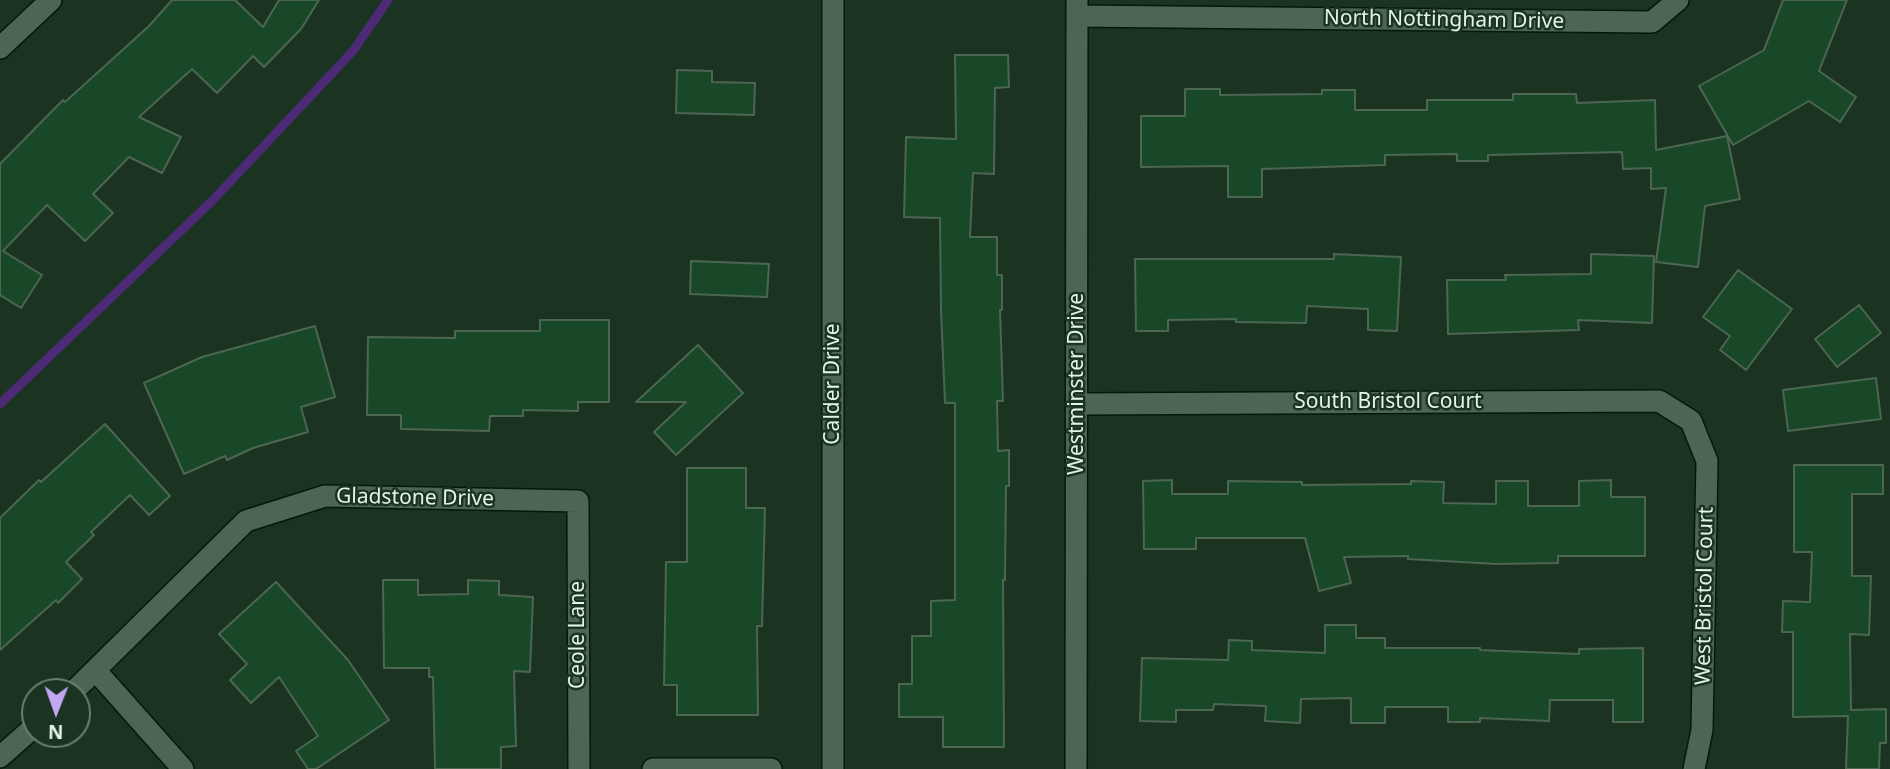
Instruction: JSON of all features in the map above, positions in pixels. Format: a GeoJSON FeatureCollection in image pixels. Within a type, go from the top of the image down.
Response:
{"type":"FeatureCollection","features":[{"type":"Feature","properties":{"kind":"street"},"geometry":{"type":"LineString","coordinates":[[0,48],[51,0]]}},
{"type":"Feature","properties":{"kind":"street","name":"Calder Drive"},"geometry":{"type":"LineString","coordinates":[[833,0],[833,769]]}},
{"type":"Feature","properties":{"kind":"street","name":"North Nottingham Drive"},"geometry":{"type":"LineString","coordinates":[[1077,8],[1652,22],[1678,0]]}},
{"type":"Feature","properties":{"kind":"street","name":"Westminster Drive"},"geometry":{"type":"LineString","coordinates":[[1076,769],[1077,8]]}},
{"type":"Feature","properties":{"kind":"street","name":"South Bristol Court"},"geometry":{"type":"LineString","coordinates":[[1077,404],[1659,401],[1692,425]]}},
{"type":"Feature","properties":{"kind":"street","name":"West Bristol Court"},"geometry":{"type":"LineString","coordinates":[[1692,425],[1707,461],[1702,730],[1694,769]]}},
{"type":"Feature","properties":{"kind":"street","name":"Gladstone Drive"},"geometry":{"type":"LineString","coordinates":[[88,678],[246,521],[325,496],[578,501]]}},
{"type":"Feature","properties":{"kind":"street","name":"Ceole Lane"},"geometry":{"type":"LineString","coordinates":[[578,501],[579,769]]}},
{"type":"Feature","properties":{"kind":"street"},"geometry":{"type":"LineString","coordinates":[[96,671],[183,769]]}},
{"type":"Feature","properties":{"kind":"street"},"geometry":{"type":"LineString","coordinates":[[0,757],[21,738]]}},
{"type":"Feature","properties":{"kind":"street"},"geometry":{"type":"LineString","coordinates":[[653,769],[771,769]]}},
{"type":"Feature","properties":{"kind":"building"},"geometry":{"type":"Polygon","coordinates":[[[172,0],[235,0],[263,27],[279,0],[319,0],[301,29],[264,67],[253,56],[217,93],[192,69],[139,117],[181,137],[162,173],[129,157],[93,194],[113,213],[85,241],[47,205],[3,251],[42,275],[21,308],[0,295],[0,164],[63,100],[65,102],[149,26],[172,0]]]}},
{"type":"Feature","properties":{"kind":"building"},"geometry":{"type":"Polygon","coordinates":[[[1783,0],[1847,0],[1819,71],[1856,97],[1840,122],[1809,101],[1733,145],[1699,86],[1764,50],[1783,0]]]}},
{"type":"Feature","properties":{"kind":"building"},"geometry":{"type":"Polygon","coordinates":[[[955,55],[1008,55],[1009,87],[995,88],[994,174],[973,173],[970,237],[997,237],[997,275],[1002,275],[1000,310],[1003,401],[997,401],[998,451],[1009,450],[1003,580],[1004,747],[943,747],[943,717],[899,717],[899,684],[912,684],[912,636],[931,636],[931,601],[955,600],[955,403],[945,403],[940,218],[904,217],[906,137],[956,139],[955,55]]]}},
{"type":"Feature","properties":{"kind":"building"},"geometry":{"type":"Polygon","coordinates":[[[677,70],[712,71],[712,82],[755,83],[754,115],[676,113],[677,70]]]}},
{"type":"Feature","properties":{"kind":"building"},"geometry":{"type":"Polygon","coordinates":[[[1185,89],[1220,89],[1220,95],[1322,94],[1322,90],[1355,90],[1355,110],[1427,110],[1427,100],[1513,100],[1513,94],[1576,94],[1577,103],[1655,100],[1656,150],[1727,136],[1740,199],[1705,206],[1698,267],[1656,262],[1666,188],[1651,189],[1651,168],[1623,169],[1622,152],[1488,155],[1488,161],[1457,161],[1457,154],[1385,155],[1385,165],[1262,169],[1262,197],[1228,197],[1228,166],[1141,167],[1141,116],[1185,116],[1185,89]]]}},
{"type":"Feature","properties":{"kind":"building"},"geometry":{"type":"Polygon","coordinates":[[[1334,254],[1401,257],[1397,331],[1368,330],[1368,309],[1307,306],[1306,323],[1236,322],[1236,319],[1168,320],[1168,331],[1136,331],[1135,259],[1334,259],[1334,254]]]}},
{"type":"Feature","properties":{"kind":"building"},"geometry":{"type":"Polygon","coordinates":[[[1591,254],[1654,256],[1652,323],[1578,320],[1579,330],[1448,334],[1447,280],[1506,280],[1505,275],[1591,274],[1591,254]]]}},
{"type":"Feature","properties":{"kind":"building"},"geometry":{"type":"Polygon","coordinates":[[[691,261],[769,264],[767,297],[690,294],[691,261]]]}},
{"type":"Feature","properties":{"kind":"building"},"geometry":{"type":"Polygon","coordinates":[[[1738,270],[1792,309],[1746,370],[1720,350],[1730,336],[1703,317],[1738,270]]]}},
{"type":"Feature","properties":{"kind":"building"},"geometry":{"type":"Polygon","coordinates":[[[1859,305],[1881,333],[1837,367],[1815,339],[1859,305]]]}},
{"type":"Feature","properties":{"kind":"building"},"geometry":{"type":"Polygon","coordinates":[[[540,320],[609,320],[609,402],[578,402],[578,411],[523,410],[523,416],[490,416],[489,431],[401,429],[401,415],[367,415],[368,337],[455,338],[455,331],[540,331],[540,320]]]}},
{"type":"Feature","properties":{"kind":"building"},"geometry":{"type":"Polygon","coordinates":[[[315,326],[335,397],[301,407],[308,432],[253,448],[227,460],[225,456],[184,474],[144,383],[202,357],[315,326]]]}},
{"type":"Feature","properties":{"kind":"building"},"geometry":{"type":"Polygon","coordinates":[[[698,345],[743,393],[676,455],[654,432],[686,402],[636,402],[698,345]]]}},
{"type":"Feature","properties":{"kind":"building"},"geometry":{"type":"Polygon","coordinates":[[[1876,378],[1881,419],[1788,431],[1783,390],[1876,378]]]}},
{"type":"Feature","properties":{"kind":"building"},"geometry":{"type":"Polygon","coordinates":[[[105,424],[170,496],[149,515],[130,495],[91,532],[94,535],[66,562],[82,579],[58,603],[56,600],[0,650],[0,518],[39,480],[41,482],[105,424]]]}},
{"type":"Feature","properties":{"kind":"building"},"geometry":{"type":"Polygon","coordinates":[[[1794,465],[1883,465],[1883,494],[1852,494],[1852,576],[1871,576],[1869,635],[1850,634],[1851,710],[1886,709],[1886,743],[1880,743],[1879,769],[1846,769],[1848,716],[1793,717],[1793,632],[1782,632],[1783,601],[1810,602],[1812,552],[1794,552],[1794,465]]]}},
{"type":"Feature","properties":{"kind":"building"},"geometry":{"type":"Polygon","coordinates":[[[687,468],[746,468],[746,508],[765,508],[762,626],[757,626],[758,715],[677,715],[677,685],[664,685],[666,562],[687,562],[687,468]]]}},
{"type":"Feature","properties":{"kind":"building"},"geometry":{"type":"Polygon","coordinates":[[[1172,480],[1172,494],[1228,494],[1228,481],[1302,482],[1302,485],[1444,482],[1443,503],[1496,504],[1496,481],[1528,481],[1528,506],[1579,506],[1579,481],[1611,480],[1611,497],[1645,497],[1645,556],[1558,556],[1558,563],[1496,564],[1408,559],[1408,556],[1344,557],[1351,583],[1319,591],[1305,538],[1196,538],[1196,549],[1144,549],[1143,481],[1172,480]]]}},
{"type":"Feature","properties":{"kind":"building"},"geometry":{"type":"Polygon","coordinates":[[[383,580],[418,580],[418,595],[468,594],[468,580],[499,581],[499,595],[533,597],[530,672],[514,671],[516,746],[501,747],[501,769],[435,769],[433,677],[429,677],[429,668],[384,668],[383,580]]]}},
{"type":"Feature","properties":{"kind":"building"},"geometry":{"type":"Polygon","coordinates":[[[276,582],[348,660],[389,720],[316,769],[308,769],[296,751],[318,736],[279,677],[251,703],[230,680],[247,664],[219,634],[276,582]]]}},
{"type":"Feature","properties":{"kind":"building"},"geometry":{"type":"Polygon","coordinates":[[[1325,625],[1356,625],[1356,638],[1385,638],[1385,648],[1480,648],[1579,654],[1579,649],[1643,648],[1643,722],[1613,722],[1613,700],[1550,700],[1549,721],[1480,718],[1480,722],[1448,722],[1448,707],[1385,707],[1385,723],[1351,723],[1351,698],[1301,699],[1300,723],[1265,721],[1266,706],[1214,704],[1213,710],[1176,710],[1176,722],[1140,721],[1142,658],[1228,660],[1229,640],[1252,641],[1252,650],[1325,653],[1325,625]]]}},
{"type":"Feature","properties":{"kind":"waterway"},"geometry":{"type":"LineString","coordinates":[[0,404],[213,200],[353,51],[388,0]]}}]}
